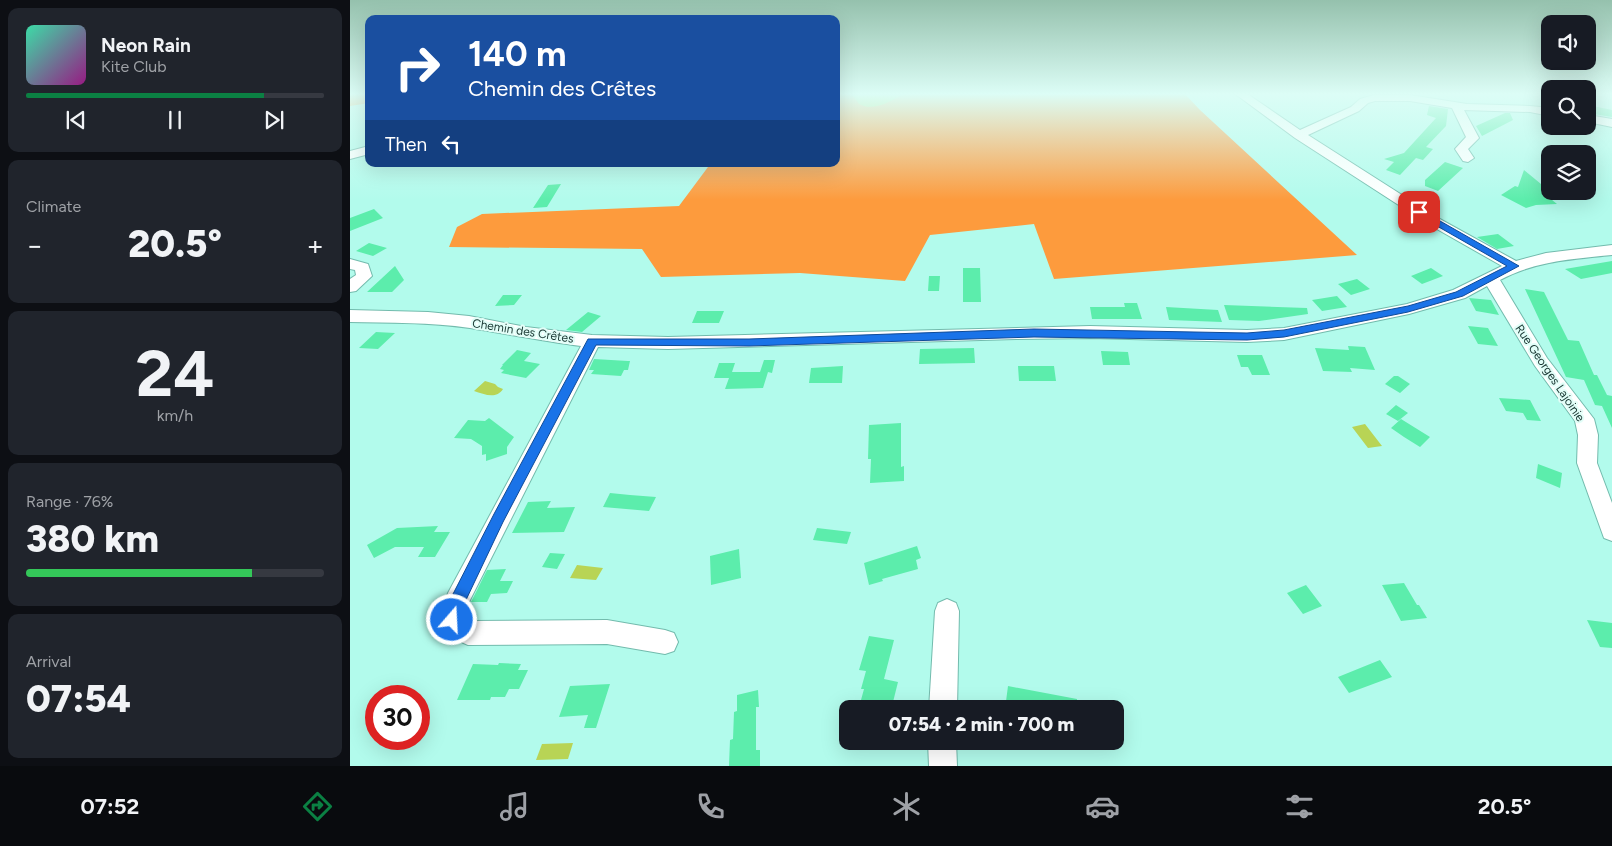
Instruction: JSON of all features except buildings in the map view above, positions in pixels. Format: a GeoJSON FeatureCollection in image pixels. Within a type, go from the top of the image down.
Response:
{"type":"FeatureCollection","features":[{"type":"Feature","properties":{"kind":"street"},"geometry":{"type":"LineString","coordinates":[[1290,129],[1433,221],[1514,266]]}},
{"type":"Feature","properties":{"kind":"street"},"geometry":{"type":"LineString","coordinates":[[1299,135],[1312,129]]}},
{"type":"Feature","properties":{"kind":"street"},"geometry":{"type":"LineString","coordinates":[[1468,129],[1473,138],[1461,149],[1468,158]]}},
{"type":"Feature","properties":{"kind":"street"},"geometry":{"type":"LineString","coordinates":[[350,154],[365,151]]}},
{"type":"Feature","properties":{"kind":"street","name":"Chemin des Crêtes"},"geometry":{"type":"LineString","coordinates":[[350,316],[428,318],[469,322],[526,333],[592,342],[749,342],[1034,333],[1247,336],[1284,334],[1408,309],[1459,294],[1514,266],[1546,258],[1612,250]]}},
{"type":"Feature","properties":{"kind":"street"},"geometry":{"type":"LineString","coordinates":[[350,264],[362,267],[364,276],[350,287]]}},
{"type":"Feature","properties":{"kind":"street","name":"Rue Georges Lajoinie"},"geometry":{"type":"LineString","coordinates":[[1488,279],[1495,284],[1541,362],[1584,419],[1588,435],[1587,463],[1611,526]]}},
{"type":"Feature","properties":{"kind":"street"},"geometry":{"type":"LineString","coordinates":[[592,342],[498,518],[458,601],[452,620],[468,633],[607,632],[665,642]]}},
{"type":"Feature","properties":{"kind":"street"},"geometry":{"type":"LineString","coordinates":[[943,700],[948,611]]}},
{"type":"Feature","properties":{"kind":"street"},"geometry":{"type":"LineString","coordinates":[[942,750],[943,766]]}},
{"type":"Feature","properties":{"kind":"shaded area"},"geometry":{"type":"Polygon","coordinates":[[[840,129],[1220,129],[1357,255],[1054,279],[1034,224],[930,235],[905,281],[800,273],[661,277],[642,249],[449,247],[457,227],[482,214],[679,206],[708,167],[840,167],[840,129]]]}},
{"type":"Feature","properties":{"kind":"shaded area"},"geometry":{"type":"Polygon","coordinates":[[[485,381],[503,389],[493,395],[474,391],[485,381]]]}},
{"type":"Feature","properties":{"kind":"shaded area"},"geometry":{"type":"Polygon","coordinates":[[[1365,424],[1382,446],[1368,448],[1352,427],[1365,424]]]}},
{"type":"Feature","properties":{"kind":"shaded area"},"geometry":{"type":"Polygon","coordinates":[[[577,565],[603,568],[596,580],[570,578],[577,565]]]}},
{"type":"Feature","properties":{"kind":"shaded area"},"geometry":{"type":"Polygon","coordinates":[[[573,743],[568,759],[536,760],[542,744],[573,743]]]}},
{"type":"Feature","properties":{"kind":"route"},"geometry":{"type":"LineString","coordinates":[[452,620],[458,601],[498,518],[592,342],[749,342],[1090,332],[1247,336],[1284,334],[1408,309],[1459,294],[1514,266],[1419,212]]}}]}
